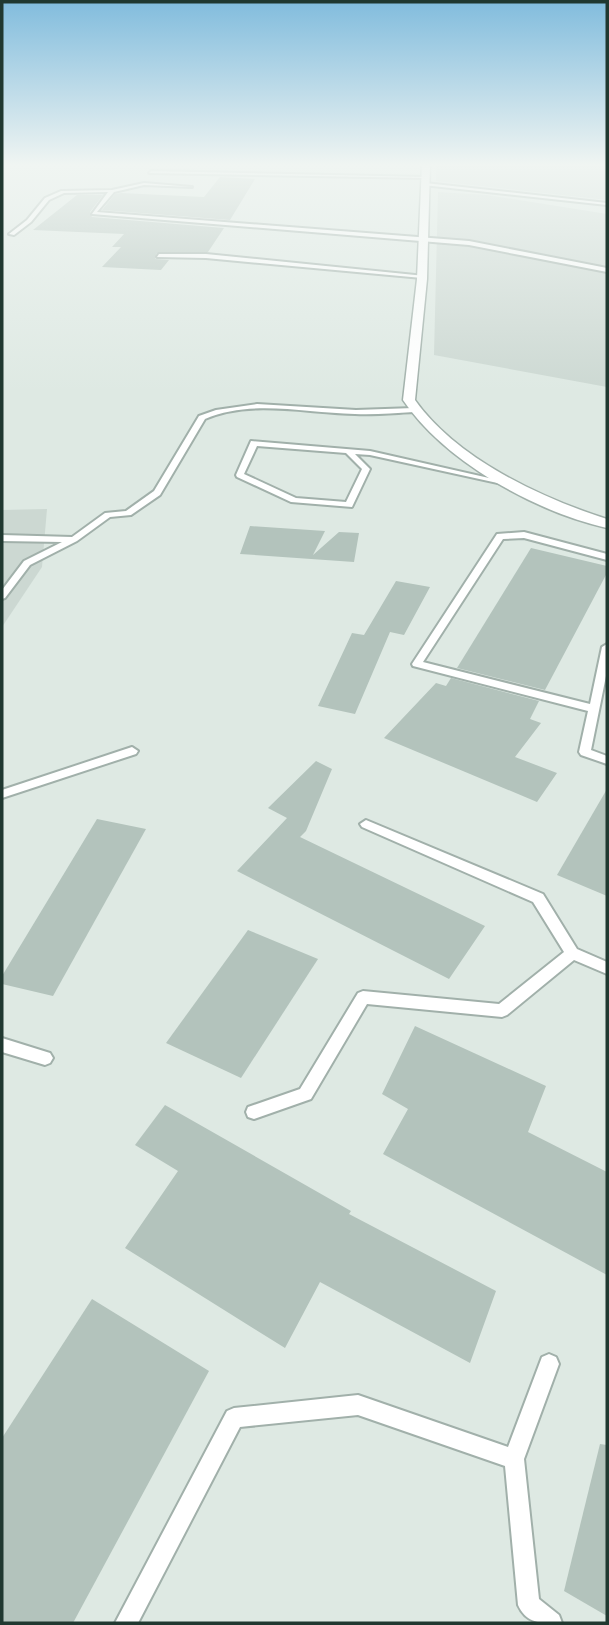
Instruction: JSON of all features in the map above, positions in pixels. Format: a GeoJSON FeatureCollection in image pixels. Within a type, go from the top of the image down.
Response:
{"type":"FeatureCollection","features":[{"type":"Feature","properties":{"kind":"street"},"geometry":{"type":"LineString","coordinates":[[424,240],[409,400],[414,410],[451,443],[544,503],[607,524]]}},
{"type":"Feature","properties":{"kind":"lane"},"geometry":{"type":"LineString","coordinates":[[434,240],[470,243],[607,270]]}},
{"type":"Feature","properties":{"kind":"lane"},"geometry":{"type":"LineString","coordinates":[[159,256],[206,256],[422,276]]}},
{"type":"Feature","properties":{"kind":"lane"},"geometry":{"type":"LineString","coordinates":[[2,596],[27,564],[74,539],[107,514],[128,513],[157,494],[202,418],[216,412],[257,406],[356,412],[414,410]]}},
{"type":"Feature","properties":{"kind":"lane"},"geometry":{"type":"LineString","coordinates":[[349,452],[366,469],[349,505],[294,500],[240,475],[254,443],[349,452],[515,485]]}},
{"type":"Feature","properties":{"kind":"lane"},"geometry":{"type":"LineString","coordinates":[[594,709],[417,664],[500,536],[524,535],[607,557]]}},
{"type":"Feature","properties":{"kind":"lane"},"geometry":{"type":"LineString","coordinates":[[2,538],[74,539]]}},
{"type":"Feature","properties":{"kind":"lane"},"geometry":{"type":"LineString","coordinates":[[607,647],[585,752],[607,760]]}},
{"type":"Feature","properties":{"kind":"lane"},"geometry":{"type":"LineString","coordinates":[[2,794],[132,751]]}},
{"type":"Feature","properties":{"kind":"lane"},"geometry":{"type":"LineString","coordinates":[[366,824],[538,898],[572,953],[607,968]]}},
{"type":"Feature","properties":{"kind":"lane"},"geometry":{"type":"LineString","coordinates":[[254,1112],[305,1094],[363,998],[502,1011],[572,953]]}},
{"type":"Feature","properties":{"kind":"lane"},"geometry":{"type":"LineString","coordinates":[[2,1045],[45,1058]]}},
{"type":"Feature","properties":{"kind":"lane"},"geometry":{"type":"LineString","coordinates":[[549,1364],[514,1459],[529,1605],[551,1623]]}},
{"type":"Feature","properties":{"kind":"lane"},"geometry":{"type":"LineString","coordinates":[[126,1623],[234,1418],[358,1405],[514,1459]]}},
{"type":"Feature","properties":{"kind":"shaded area"},"geometry":{"type":"Polygon","coordinates":[[[437,240],[607,240],[607,387],[434,355],[437,240]]]}},
{"type":"Feature","properties":{"kind":"shaded area"},"geometry":{"type":"Polygon","coordinates":[[[47,509],[42,567],[2,627],[2,510],[47,509]]]}},
{"type":"Feature","properties":{"kind":"building"},"geometry":{"type":"Polygon","coordinates":[[[119,240],[216,240],[208,252],[157,253],[155,259],[169,260],[161,270],[102,267],[121,247],[112,247],[119,240]]]}},
{"type":"Feature","properties":{"kind":"building"},"geometry":{"type":"Polygon","coordinates":[[[250,526],[325,531],[313,555],[339,532],[359,533],[354,562],[240,554],[250,526]]]}},
{"type":"Feature","properties":{"kind":"building"},"geometry":{"type":"Polygon","coordinates":[[[531,548],[607,566],[607,573],[545,690],[457,668],[531,548]]]}},
{"type":"Feature","properties":{"kind":"building"},"geometry":{"type":"Polygon","coordinates":[[[396,581],[430,587],[404,635],[390,632],[355,714],[318,706],[352,633],[364,635],[396,581]]]}},
{"type":"Feature","properties":{"kind":"building"},"geometry":{"type":"Polygon","coordinates":[[[451,678],[539,701],[530,719],[541,723],[515,757],[557,773],[537,802],[384,738],[436,683],[446,686],[451,678]]]}},
{"type":"Feature","properties":{"kind":"building"},"geometry":{"type":"Polygon","coordinates":[[[316,761],[332,769],[306,831],[300,837],[485,926],[449,979],[237,871],[287,818],[268,808],[316,761]]]}},
{"type":"Feature","properties":{"kind":"building"},"geometry":{"type":"Polygon","coordinates":[[[607,789],[607,896],[557,875],[607,789]]]}},
{"type":"Feature","properties":{"kind":"building"},"geometry":{"type":"Polygon","coordinates":[[[97,819],[146,829],[53,996],[2,984],[2,976],[97,819]]]}},
{"type":"Feature","properties":{"kind":"building"},"geometry":{"type":"Polygon","coordinates":[[[248,930],[318,959],[241,1078],[166,1043],[248,930]]]}},
{"type":"Feature","properties":{"kind":"building"},"geometry":{"type":"Polygon","coordinates":[[[415,1026],[546,1086],[528,1132],[607,1172],[607,1275],[383,1154],[408,1109],[382,1094],[415,1026]]]}},
{"type":"Feature","properties":{"kind":"building"},"geometry":{"type":"Polygon","coordinates":[[[165,1105],[351,1211],[349,1214],[496,1291],[470,1363],[320,1282],[285,1348],[125,1248],[178,1171],[135,1145],[165,1105]]]}},
{"type":"Feature","properties":{"kind":"building"},"geometry":{"type":"Polygon","coordinates":[[[92,1299],[209,1371],[73,1623],[2,1623],[2,1438],[92,1299]]]}},
{"type":"Feature","properties":{"kind":"building"},"geometry":{"type":"Polygon","coordinates":[[[600,1444],[607,1445],[607,1616],[564,1591],[600,1444]]]}}]}
